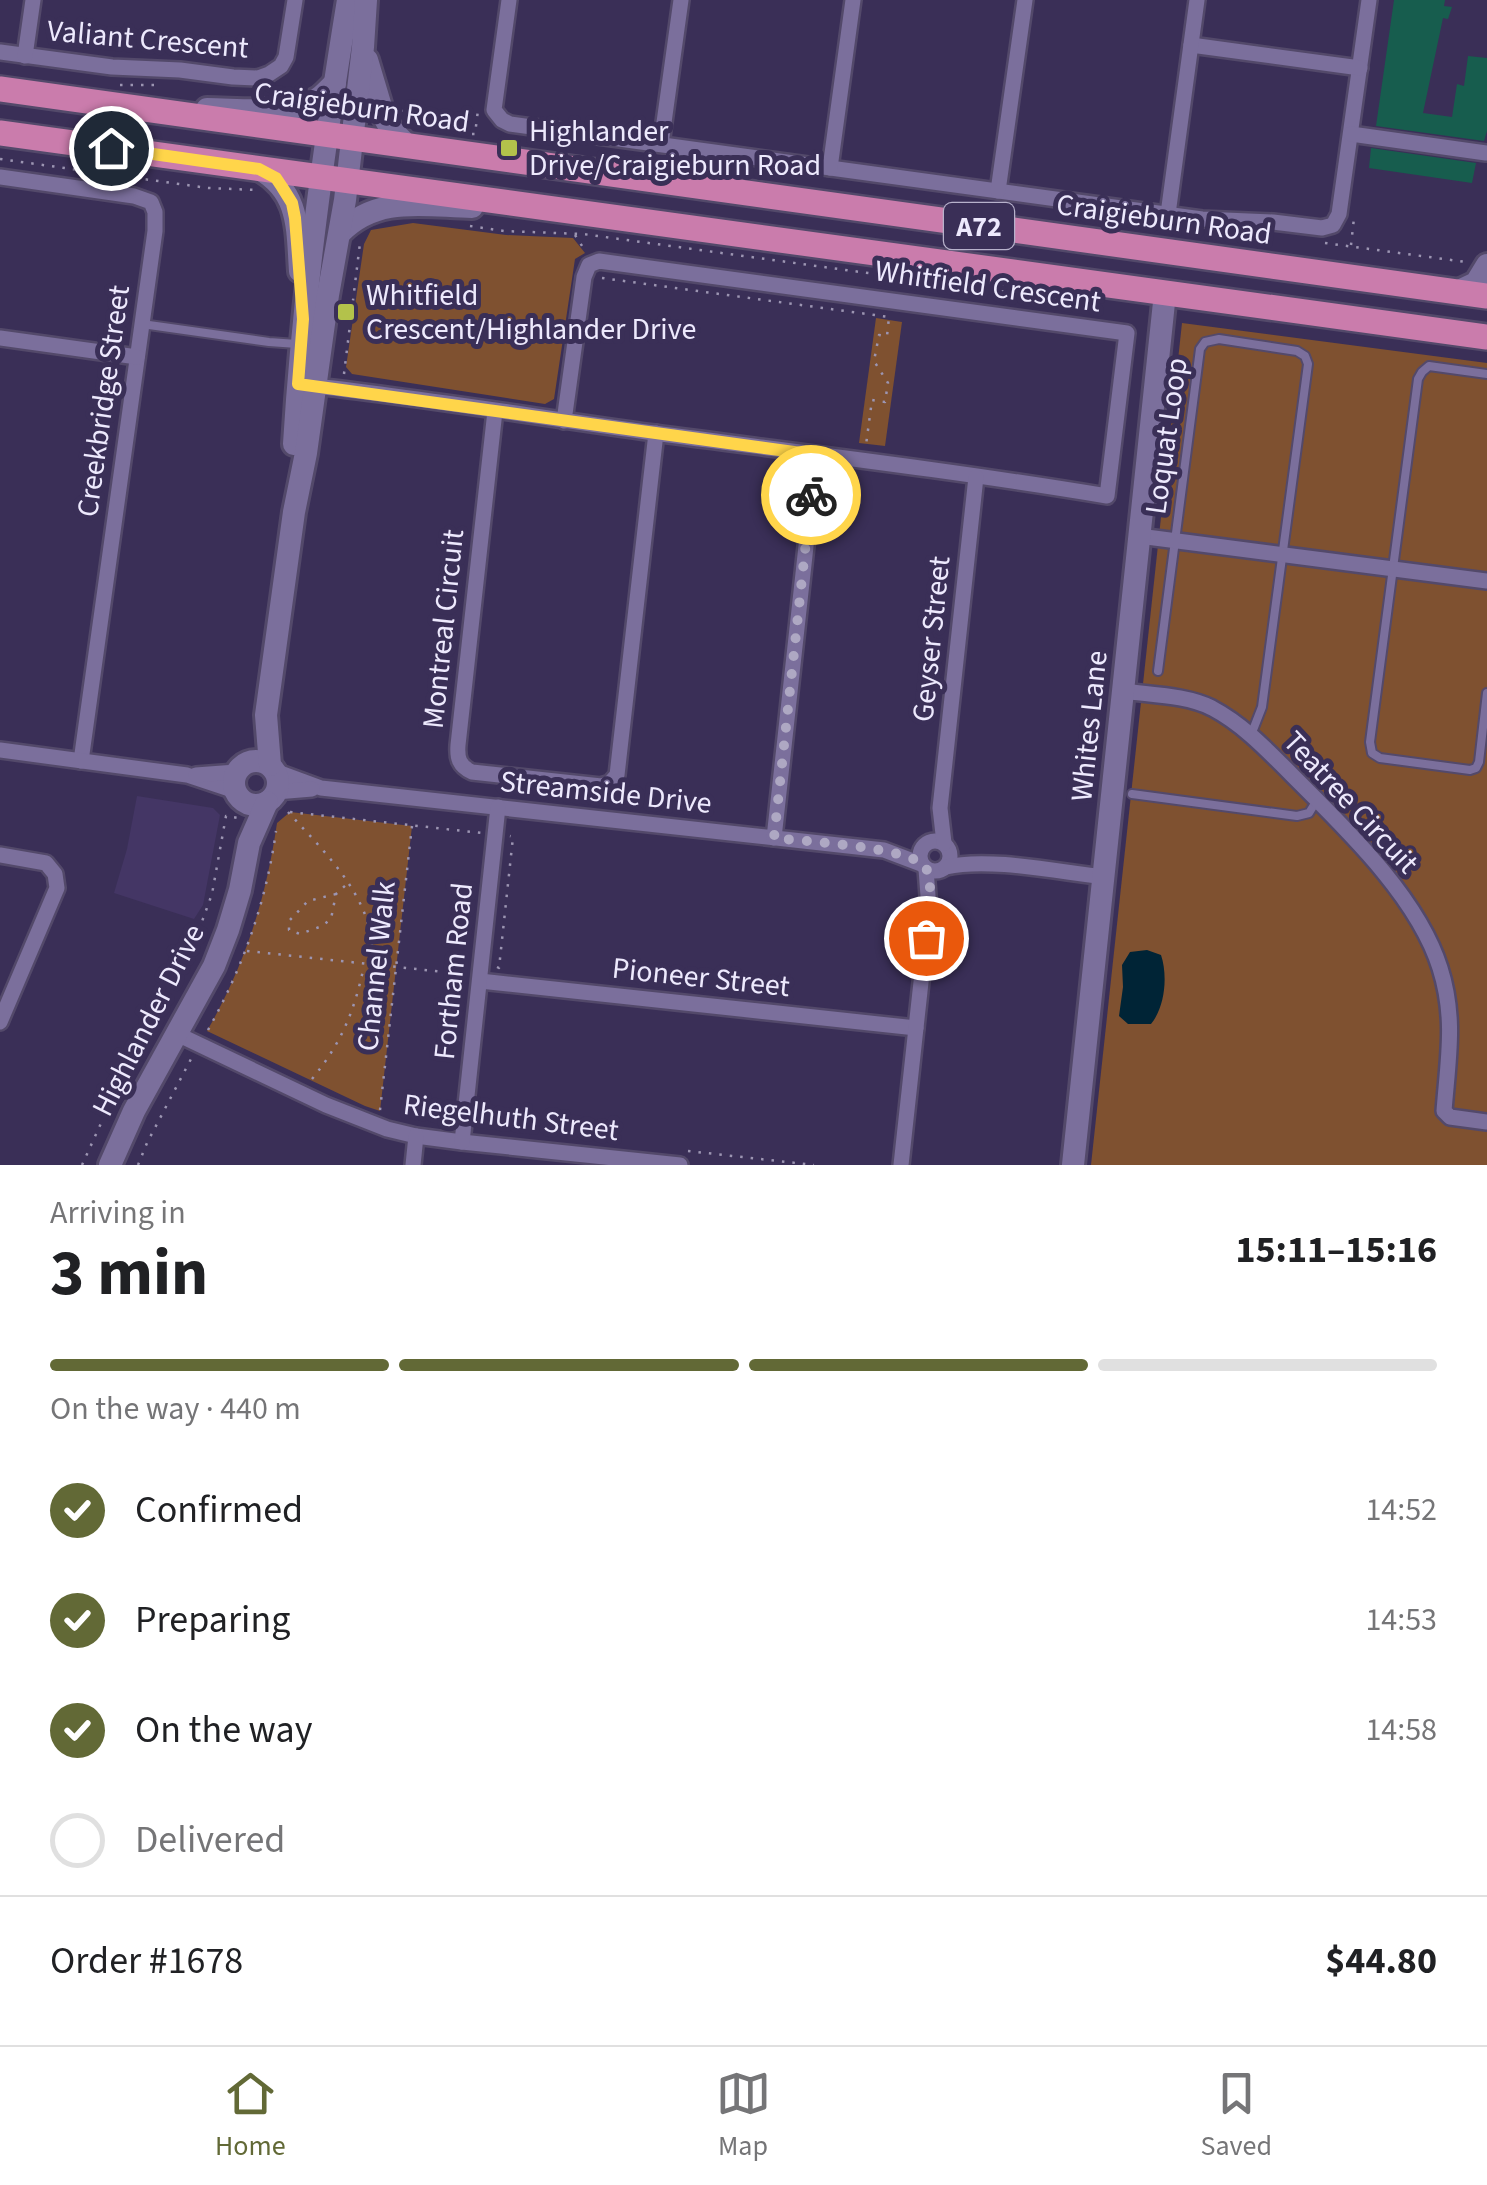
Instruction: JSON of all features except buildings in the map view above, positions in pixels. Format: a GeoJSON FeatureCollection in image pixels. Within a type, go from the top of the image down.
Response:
{"type":"FeatureCollection","features":[{"type":"Feature","properties":{"kind":"main road","name":"Craigieburn Road"},"geometry":{"type":"LineString","coordinates":[[0,88],[340,136],[414,136],[1487,296]]}},
{"type":"Feature","properties":{"kind":"main road","name":"A72"},"geometry":{"type":"LineString","coordinates":[[0,132],[260,180],[334,178],[1487,336]]}},
{"type":"Feature","properties":{"kind":"street"},"geometry":{"type":"LineString","coordinates":[[25,56],[33,0]]}},
{"type":"Feature","properties":{"kind":"street","name":"Valiant Crescent"},"geometry":{"type":"LineString","coordinates":[[0,52],[112,67],[258,78],[270,74],[286,56],[295,0]]}},
{"type":"Feature","properties":{"kind":"street"},"geometry":{"type":"LineString","coordinates":[[340,136],[334,83],[348,0]]}},
{"type":"Feature","properties":{"kind":"street"},"geometry":{"type":"LineString","coordinates":[[340,136],[363,47],[366,0]]}},
{"type":"Feature","properties":{"kind":"street"},"geometry":{"type":"LineString","coordinates":[[508,0],[495,109],[510,124],[1168,214],[1322,228],[1333,225],[1340,214],[1369,0]]}},
{"type":"Feature","properties":{"kind":"street"},"geometry":{"type":"LineString","coordinates":[[661,144],[681,0]]}},
{"type":"Feature","properties":{"kind":"street"},"geometry":{"type":"LineString","coordinates":[[830,168],[853,0]]}},
{"type":"Feature","properties":{"kind":"street"},"geometry":{"type":"LineString","coordinates":[[998,191],[1025,0]]}},
{"type":"Feature","properties":{"kind":"street"},"geometry":{"type":"LineString","coordinates":[[1168,214],[1197,0]]}},
{"type":"Feature","properties":{"kind":"street"},"geometry":{"type":"LineString","coordinates":[[1191,44],[1360,68]]}},
{"type":"Feature","properties":{"kind":"street"},"geometry":{"type":"LineString","coordinates":[[363,47],[390,128],[414,136]]}},
{"type":"Feature","properties":{"kind":"street"},"geometry":{"type":"LineString","coordinates":[[134,107],[292,108],[318,99],[334,83]]}},
{"type":"Feature","properties":{"kind":"street"},"geometry":{"type":"LineString","coordinates":[[1351,134],[1486,153]]}},
{"type":"Feature","properties":{"kind":"street","name":"Highlander Drive"},"geometry":{"type":"LineString","coordinates":[[307,385],[301,344],[303,319],[340,136]]}},
{"type":"Feature","properties":{"kind":"street","name":"Creekbridge Street"},"geometry":{"type":"LineString","coordinates":[[0,177],[134,196],[151,202],[156,219],[81,761]]}},
{"type":"Feature","properties":{"kind":"street"},"geometry":{"type":"LineString","coordinates":[[260,180],[276,178],[294,209],[303,319]]}},
{"type":"Feature","properties":{"kind":"street","name":"Highlander Drive"},"geometry":{"type":"LineString","coordinates":[[110,1165],[134,1111],[214,966],[240,890],[260,791],[307,385],[328,295],[350,235],[334,178]]}},
{"type":"Feature","properties":{"kind":"street"},"geometry":{"type":"LineString","coordinates":[[350,235],[358,216],[386,207],[550,209]]}},
{"type":"Feature","properties":{"kind":"street","name":"Whitfield Crescent"},"geometry":{"type":"LineString","coordinates":[[307,385],[1108,496],[1127,333],[606,261],[589,269]]}},
{"type":"Feature","properties":{"kind":"street"},"geometry":{"type":"LineString","coordinates":[[1457,292],[1476,283],[1487,265]]}},
{"type":"Feature","properties":{"kind":"street"},"geometry":{"type":"LineString","coordinates":[[564,421],[589,269]]}},
{"type":"Feature","properties":{"kind":"street","name":"Whites Lane"},"geometry":{"type":"LineString","coordinates":[[1073,1165],[1165,293]]}},
{"type":"Feature","properties":{"kind":"street"},"geometry":{"type":"LineString","coordinates":[[0,338],[137,357]]}},
{"type":"Feature","properties":{"kind":"street","name":"Montreal Circuit"},"geometry":{"type":"LineString","coordinates":[[495,411],[458,754],[468,770],[487,774],[601,786],[617,775],[656,433]]}},
{"type":"Feature","properties":{"kind":"street"},"geometry":{"type":"LineString","coordinates":[[774,838],[816,455]]}},
{"type":"Feature","properties":{"kind":"street","name":"Geyser Street"},"geometry":{"type":"LineString","coordinates":[[936,845],[976,477]]}},
{"type":"Feature","properties":{"kind":"street"},"geometry":{"type":"LineString","coordinates":[[1139,536],[1487,581]]}},
{"type":"Feature","properties":{"kind":"street","name":"Teatree Circuit"},"geometry":{"type":"LineString","coordinates":[[1123,691],[1208,706],[1236,723],[1317,800],[1383,871],[1419,922],[1440,964],[1452,1021],[1444,1111],[1450,1117],[1487,1122]]}},
{"type":"Feature","properties":{"kind":"street","name":"Streamside Drive"},"geometry":{"type":"LineString","coordinates":[[0,750],[187,776],[260,791],[321,788],[884,850],[936,845],[988,864]]}},
{"type":"Feature","properties":{"kind":"street","name":"Fortham Road"},"geometry":{"type":"LineString","coordinates":[[462,1142],[498,807]]}},
{"type":"Feature","properties":{"kind":"street"},"geometry":{"type":"LineString","coordinates":[[936,845],[950,858],[934,867],[920,854],[936,845]]}},
{"type":"Feature","properties":{"kind":"street","name":"Streamside Drive"},"geometry":{"type":"LineString","coordinates":[[884,850],[934,867],[988,864],[1103,877]]}},
{"type":"Feature","properties":{"kind":"street"},"geometry":{"type":"LineString","coordinates":[[0,855],[46,864],[57,882],[0,1022]]}},
{"type":"Feature","properties":{"kind":"street"},"geometry":{"type":"LineString","coordinates":[[902,1165],[934,867]]}},
{"type":"Feature","properties":{"kind":"street","name":"Pioneer Street"},"geometry":{"type":"LineString","coordinates":[[481,973],[916,1028]]}},
{"type":"Feature","properties":{"kind":"street","name":"Riegelhuth Street"},"geometry":{"type":"LineString","coordinates":[[177,1034],[360,1120],[416,1136],[576,1159],[682,1158]]}},
{"type":"Feature","properties":{"kind":"street"},"geometry":{"type":"LineString","coordinates":[[413,1165],[416,1136]]}},
{"type":"Feature","properties":{"kind":"lane"},"geometry":{"type":"LineString","coordinates":[[142,324],[301,344]]}},
{"type":"Feature","properties":{"kind":"lane","name":"Loquat Loop"},"geometry":{"type":"LineString","coordinates":[[1174,540],[1200,349],[1205,342],[1218,339],[1297,351],[1308,364],[1283,554]]}},
{"type":"Feature","properties":{"kind":"lane"},"geometry":{"type":"LineString","coordinates":[[1487,374],[1429,366],[1418,379],[1370,742],[1372,753],[1380,758],[1476,768],[1487,693]]}},
{"type":"Feature","properties":{"kind":"lane"},"geometry":{"type":"LineString","coordinates":[[1158,671],[1174,540]]}},
{"type":"Feature","properties":{"kind":"lane"},"geometry":{"type":"LineString","coordinates":[[1252,735],[1262,707],[1283,554]]}},
{"type":"Feature","properties":{"kind":"lane"},"geometry":{"type":"LineString","coordinates":[[1132,794],[1297,816],[1309,812],[1317,800]]}},
{"type":"Feature","properties":{"kind":"path"},"geometry":{"type":"LineString","coordinates":[[109,84],[165,85]]}},
{"type":"Feature","properties":{"kind":"path"},"geometry":{"type":"LineString","coordinates":[[475,134],[479,104],[495,109]]}},
{"type":"Feature","properties":{"kind":"path"},"geometry":{"type":"LineString","coordinates":[[384,117],[411,108],[414,136]]}},
{"type":"Feature","properties":{"kind":"path"},"geometry":{"type":"LineString","coordinates":[[0,159],[193,186],[251,189],[260,180]]}},
{"type":"Feature","properties":{"kind":"path"},"geometry":{"type":"LineString","coordinates":[[1340,214],[1354,216],[1351,247]]}},
{"type":"Feature","properties":{"kind":"path"},"geometry":{"type":"LineString","coordinates":[[471,227],[574,234],[1057,300]]}},
{"type":"Feature","properties":{"kind":"path"},"geometry":{"type":"LineString","coordinates":[[574,234],[589,269],[890,317],[887,336],[879,335],[874,362],[888,382],[885,402],[872,400],[866,446]]}},
{"type":"Feature","properties":{"kind":"path"},"geometry":{"type":"LineString","coordinates":[[341,390],[352,321],[350,235]]}},
{"type":"Feature","properties":{"kind":"path"},"geometry":{"type":"LineString","coordinates":[[247,951],[468,974],[469,964],[481,973],[500,968],[513,837],[412,826],[260,791]]}},
{"type":"Feature","properties":{"kind":"path"},"geometry":{"type":"LineString","coordinates":[[260,791],[325,852],[355,891],[369,924],[374,964]]}},
{"type":"Feature","properties":{"kind":"path"},"geometry":{"type":"LineString","coordinates":[[82,1165],[118,1086],[192,949],[212,894],[260,791]]}},
{"type":"Feature","properties":{"kind":"path","name":"Channel Walk"},"geometry":{"type":"LineString","coordinates":[[380,1111],[412,826]]}},
{"type":"Feature","properties":{"kind":"path"},"geometry":{"type":"LineString","coordinates":[[336,894],[331,919],[300,934],[290,930],[289,920],[308,902],[336,894],[348,883]]}},
{"type":"Feature","properties":{"kind":"path"},"geometry":{"type":"LineString","coordinates":[[311,1080],[351,1019],[365,963]]}},
{"type":"Feature","properties":{"kind":"path"},"geometry":{"type":"LineString","coordinates":[[682,1158],[814,1165]]}},
{"type":"Feature","properties":{"kind":"shaded area"},"geometry":{"type":"Polygon","coordinates":[[[413,223],[506,235],[573,238],[585,253],[575,259],[554,399],[545,404],[352,374],[346,367],[364,244],[371,230],[413,223]]]}},
{"type":"Feature","properties":{"kind":"shaded area"},"geometry":{"type":"Polygon","coordinates":[[[876,318],[902,322],[885,446],[859,443],[876,318]]]}},
{"type":"Feature","properties":{"kind":"shaded area"},"geometry":{"type":"Polygon","coordinates":[[[1182,323],[1487,363],[1487,1165],[1091,1165],[1182,323]]]}},
{"type":"Feature","properties":{"kind":"shaded area"},"geometry":{"type":"Polygon","coordinates":[[[137,796],[213,808],[220,815],[203,905],[194,919],[114,893],[137,796]]]}},
{"type":"Feature","properties":{"kind":"shaded area"},"geometry":{"type":"Polygon","coordinates":[[[290,812],[412,826],[380,1111],[207,1031],[252,931],[277,823],[290,812]]]}},
{"type":"Feature","properties":{"kind":"water"},"geometry":{"type":"Polygon","coordinates":[[[1147,950],[1161,955],[1165,982],[1162,1000],[1151,1024],[1128,1024],[1119,1016],[1122,965],[1130,952],[1147,950]]]}},
{"type":"Feature","properties":{"kind":"way so far"},"geometry":{"type":"LineString","coordinates":[[811,495],[774,838],[884,850],[922,864],[928,882],[926,938]]}},
{"type":"Feature","properties":{"kind":"place","name":"Highlander Drive/Craigieburn Road"},"geometry":{"type":"Point","coordinates":[509,148]}},
{"type":"Feature","properties":{"kind":"place","name":"Whitfield Crescent/Highlander Drive"},"geometry":{"type":"Point","coordinates":[346,312]}},
{"type":"Feature","properties":{"kind":"route"},"geometry":{"type":"LineString","coordinates":[[111,148],[259,169],[276,178],[292,203],[297,229],[303,319],[298,384],[816,455],[811,495]]}}]}
